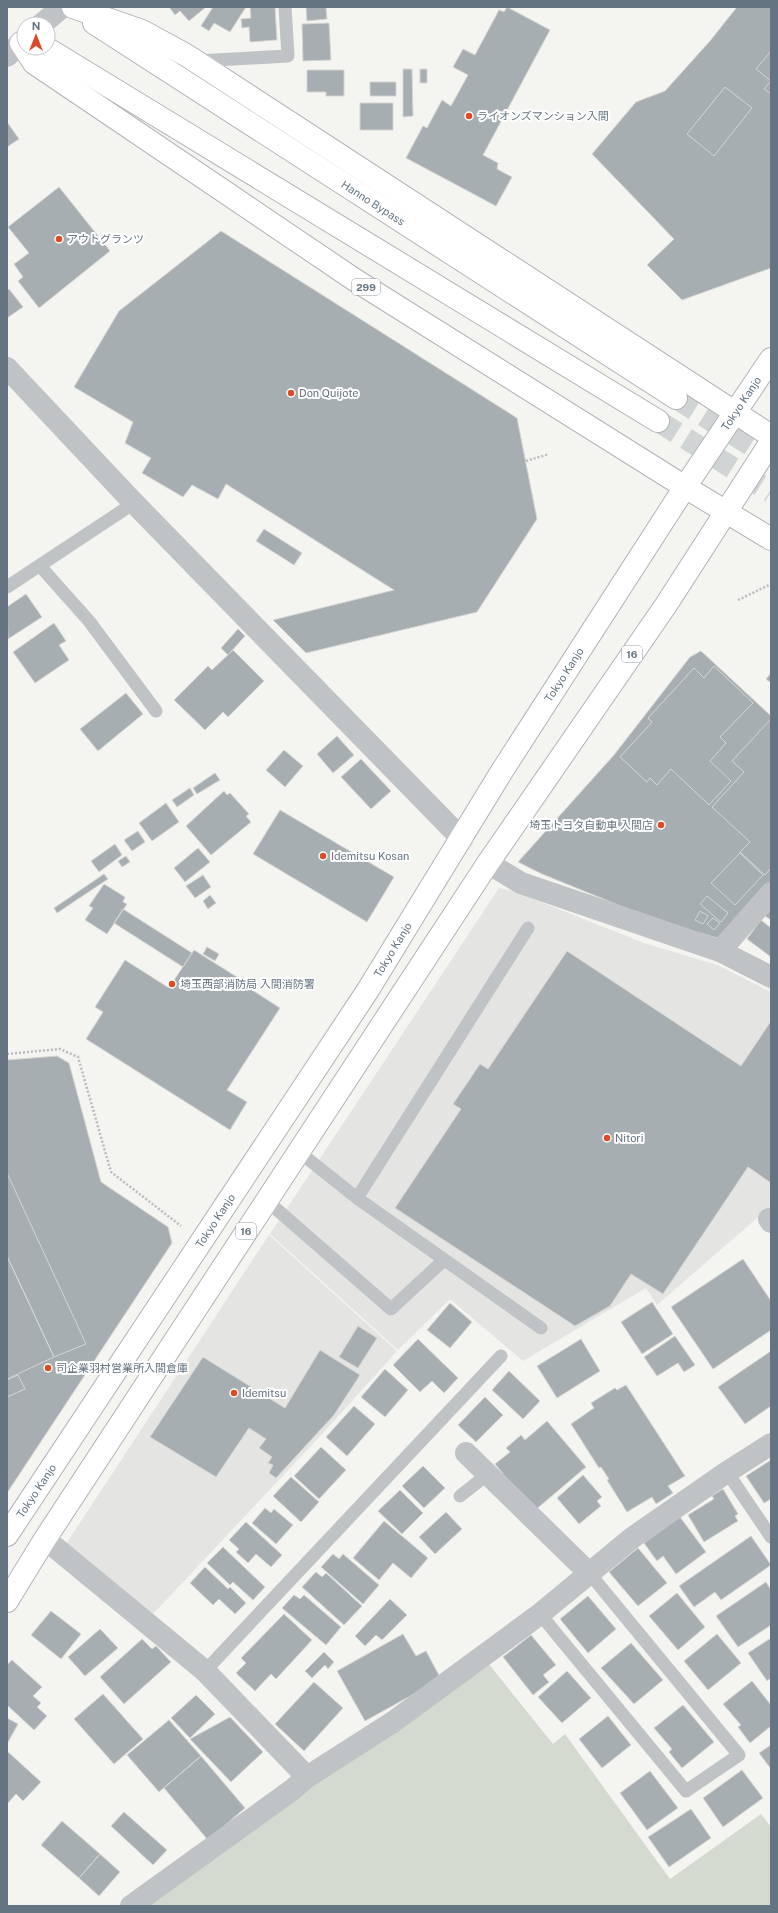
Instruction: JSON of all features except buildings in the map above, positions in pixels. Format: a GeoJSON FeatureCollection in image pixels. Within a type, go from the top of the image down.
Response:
{"type":"FeatureCollection","features":[{"type":"Feature","properties":{"kind":"highway","name":"Hanno Bypass"},"geometry":{"type":"LineString","coordinates":[[69,7],[676,398]]}},
{"type":"Feature","properties":{"kind":"highway"},"geometry":{"type":"LineString","coordinates":[[73,7],[142,31],[195,61],[771,436]]}},
{"type":"Feature","properties":{"kind":"highway"},"geometry":{"type":"LineString","coordinates":[[56,54],[658,421]]}},
{"type":"Feature","properties":{"kind":"highway","name":"299"},"geometry":{"type":"LineString","coordinates":[[28,56],[34,63],[348,275],[685,488],[727,512]]}},
{"type":"Feature","properties":{"kind":"highway","name":"Tokyo Kanjo"},"geometry":{"type":"LineString","coordinates":[[10,1524],[202,1241],[372,984],[462,839],[502,771],[734,412],[771,359]]}},
{"type":"Feature","properties":{"kind":"highway","name":"16"},"geometry":{"type":"LineString","coordinates":[[7,1601],[45,1539],[298,1151],[488,863],[666,605],[771,442]]}},
{"type":"Feature","properties":{"kind":"highway"},"geometry":{"type":"LineString","coordinates":[[727,512],[771,539]]}},
{"type":"Feature","properties":{"kind":"street"},"geometry":{"type":"LineString","coordinates":[[51,16],[62,7]]}},
{"type":"Feature","properties":{"kind":"street"},"geometry":{"type":"LineString","coordinates":[[7,368],[134,503],[462,839]]}},
{"type":"Feature","properties":{"kind":"street"},"geometry":{"type":"LineString","coordinates":[[488,863],[521,883],[720,952],[771,977]]}},
{"type":"Feature","properties":{"kind":"street"},"geometry":{"type":"LineString","coordinates":[[720,952],[771,893]]}},
{"type":"Feature","properties":{"kind":"street"},"geometry":{"type":"LineString","coordinates":[[131,1906],[292,1790],[307,1777],[393,1722],[540,1614],[632,1538],[727,1472],[771,1444]]}},
{"type":"Feature","properties":{"kind":"street"},"geometry":{"type":"LineString","coordinates":[[466,1453],[590,1574]]}},
{"type":"Feature","properties":{"kind":"street"},"geometry":{"type":"LineString","coordinates":[[45,1539],[205,1671],[307,1777]]}},
{"type":"Feature","properties":{"kind":"lane"},"geometry":{"type":"LineString","coordinates":[[195,61],[288,56],[285,7]]}},
{"type":"Feature","properties":{"kind":"lane"},"geometry":{"type":"LineString","coordinates":[[7,587],[134,503]]}},
{"type":"Feature","properties":{"kind":"lane"},"geometry":{"type":"LineString","coordinates":[[40,566],[89,621],[156,710]]}},
{"type":"Feature","properties":{"kind":"lane"},"geometry":{"type":"LineString","coordinates":[[357,1198],[528,928]]}},
{"type":"Feature","properties":{"kind":"lane"},"geometry":{"type":"LineString","coordinates":[[298,1151],[357,1198],[541,1328]]}},
{"type":"Feature","properties":{"kind":"lane"},"geometry":{"type":"LineString","coordinates":[[266,1200],[391,1309],[444,1260]]}},
{"type":"Feature","properties":{"kind":"lane"},"geometry":{"type":"LineString","coordinates":[[205,1671],[501,1356]]}},
{"type":"Feature","properties":{"kind":"lane"},"geometry":{"type":"LineString","coordinates":[[727,1472],[771,1538]]}},
{"type":"Feature","properties":{"kind":"lane"},"geometry":{"type":"LineString","coordinates":[[460,1496],[488,1474]]}},
{"type":"Feature","properties":{"kind":"lane"},"geometry":{"type":"LineString","coordinates":[[540,1614],[686,1791],[739,1754],[590,1574]]}},
{"type":"Feature","properties":{"kind":"path"},"geometry":{"type":"LineString","coordinates":[[526,461],[549,454]]}},
{"type":"Feature","properties":{"kind":"path"},"geometry":{"type":"LineString","coordinates":[[738,600],[771,584]]}},
{"type":"Feature","properties":{"kind":"path"},"geometry":{"type":"LineString","coordinates":[[7,1054],[60,1049],[78,1057],[111,1172],[202,1241]]}},
{"type":"Feature","properties":{"kind":"shaded area"},"geometry":{"type":"Polygon","coordinates":[[[499,888],[513,891],[644,943],[717,965],[771,992],[771,1206],[657,1305],[646,1288],[523,1361],[450,1299],[398,1350],[270,1234],[499,888]]]}},
{"type":"Feature","properties":{"kind":"shaded area"},"geometry":{"type":"Polygon","coordinates":[[[269,1235],[397,1351],[325,1431],[153,1614],[66,1544],[269,1235]]]}},
{"type":"Feature","properties":{"kind":"shaded area"},"geometry":{"type":"Polygon","coordinates":[[[488,1663],[553,1744],[565,1734],[670,1879],[761,1814],[771,1827],[771,1906],[147,1906],[304,1791],[488,1663]]]}},
{"type":"Feature","properties":{"kind":"tunnel"},"geometry":{"type":"LineString","coordinates":[[676,398],[771,458]]}},
{"type":"Feature","properties":{"kind":"tunnel"},"geometry":{"type":"LineString","coordinates":[[658,421],[771,492]]}},
{"type":"Feature","properties":{"kind":"place","name":"ライオンズマンション入間"},"geometry":{"type":"Point","coordinates":[469,116]}},
{"type":"Feature","properties":{"kind":"place","name":"アウトグランツ"},"geometry":{"type":"Point","coordinates":[59,239]}},
{"type":"Feature","properties":{"kind":"place","name":"Don Quijote"},"geometry":{"type":"Point","coordinates":[291,393]}},
{"type":"Feature","properties":{"kind":"place","name":"埼玉トヨタ自動車 入間店"},"geometry":{"type":"Point","coordinates":[661,825]}},
{"type":"Feature","properties":{"kind":"place","name":"Idemitsu Kosan"},"geometry":{"type":"Point","coordinates":[323,856]}},
{"type":"Feature","properties":{"kind":"place","name":"埼玉西部消防局 入間消防署"},"geometry":{"type":"Point","coordinates":[172,984]}},
{"type":"Feature","properties":{"kind":"place","name":"Nitori"},"geometry":{"type":"Point","coordinates":[607,1138]}},
{"type":"Feature","properties":{"kind":"place","name":"司企業羽村営業所入間倉庫"},"geometry":{"type":"Point","coordinates":[48,1368]}},
{"type":"Feature","properties":{"kind":"place","name":"Idemitsu"},"geometry":{"type":"Point","coordinates":[234,1393]}}]}
